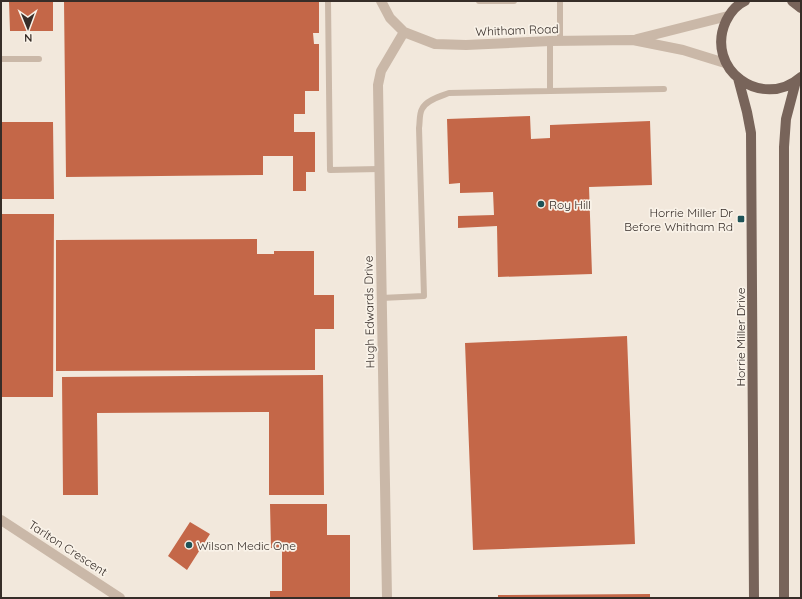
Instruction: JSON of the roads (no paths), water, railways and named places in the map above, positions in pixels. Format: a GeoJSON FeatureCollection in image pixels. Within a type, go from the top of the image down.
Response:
{"type":"FeatureCollection","features":[{"type":"Feature","properties":{"kind":"main road","name":"Horrie Miller Drive"},"geometry":{"type":"LineString","coordinates":[[743,1],[728,16],[723,27],[721,52],[725,63],[738,78],[751,86],[766,90],[782,88],[798,79]]}},
{"type":"Feature","properties":{"kind":"main road","name":"Horrie Miller Drive"},"geometry":{"type":"LineString","coordinates":[[738,78],[751,133],[754,598]]}},
{"type":"Feature","properties":{"kind":"main road","name":"Horrie Miller Drive"},"geometry":{"type":"LineString","coordinates":[[784,598],[784,147],[786,119],[798,79]]}},
{"type":"Feature","properties":{"kind":"street"},"geometry":{"type":"LineString","coordinates":[[381,1],[390,18],[404,32]]}},
{"type":"Feature","properties":{"kind":"street","name":"Whitham Road"},"geometry":{"type":"LineString","coordinates":[[633,40],[728,16]]}},
{"type":"Feature","properties":{"kind":"street","name":"Hugh Edwards Drive"},"geometry":{"type":"LineString","coordinates":[[388,598],[378,107],[379,78],[381,71],[404,32]]}},
{"type":"Feature","properties":{"kind":"street","name":"Whitham Road"},"geometry":{"type":"LineString","coordinates":[[404,32],[436,44],[466,45],[550,41],[633,40],[683,50],[725,63]]}},
{"type":"Feature","properties":{"kind":"street","name":"Tarlton Crescent"},"geometry":{"type":"LineString","coordinates":[[1,520],[120,598]]}},
{"type":"Feature","properties":{"kind":"lane"},"geometry":{"type":"LineString","coordinates":[[328,1],[330,170],[379,169]]}},
{"type":"Feature","properties":{"kind":"lane"},"geometry":{"type":"LineString","coordinates":[[479,1],[514,1]]}},
{"type":"Feature","properties":{"kind":"lane"},"geometry":{"type":"LineString","coordinates":[[560,1],[560,41]]}},
{"type":"Feature","properties":{"kind":"lane"},"geometry":{"type":"LineString","coordinates":[[550,41],[550,91]]}},
{"type":"Feature","properties":{"kind":"lane"},"geometry":{"type":"LineString","coordinates":[[1,59],[39,59]]}},
{"type":"Feature","properties":{"kind":"lane"},"geometry":{"type":"LineString","coordinates":[[381,298],[424,296],[419,128],[421,109],[428,103],[437,97],[449,93],[664,89]]}},
{"type":"Feature","properties":{"kind":"place","name":"Roy Hill"},"geometry":{"type":"Point","coordinates":[541,204]}},
{"type":"Feature","properties":{"kind":"place","name":"Horrie Miller Dr Before Whitham Rd"},"geometry":{"type":"Point","coordinates":[741,219]}},
{"type":"Feature","properties":{"kind":"place","name":"Wilson Medic One"},"geometry":{"type":"Point","coordinates":[189,545]}}]}
